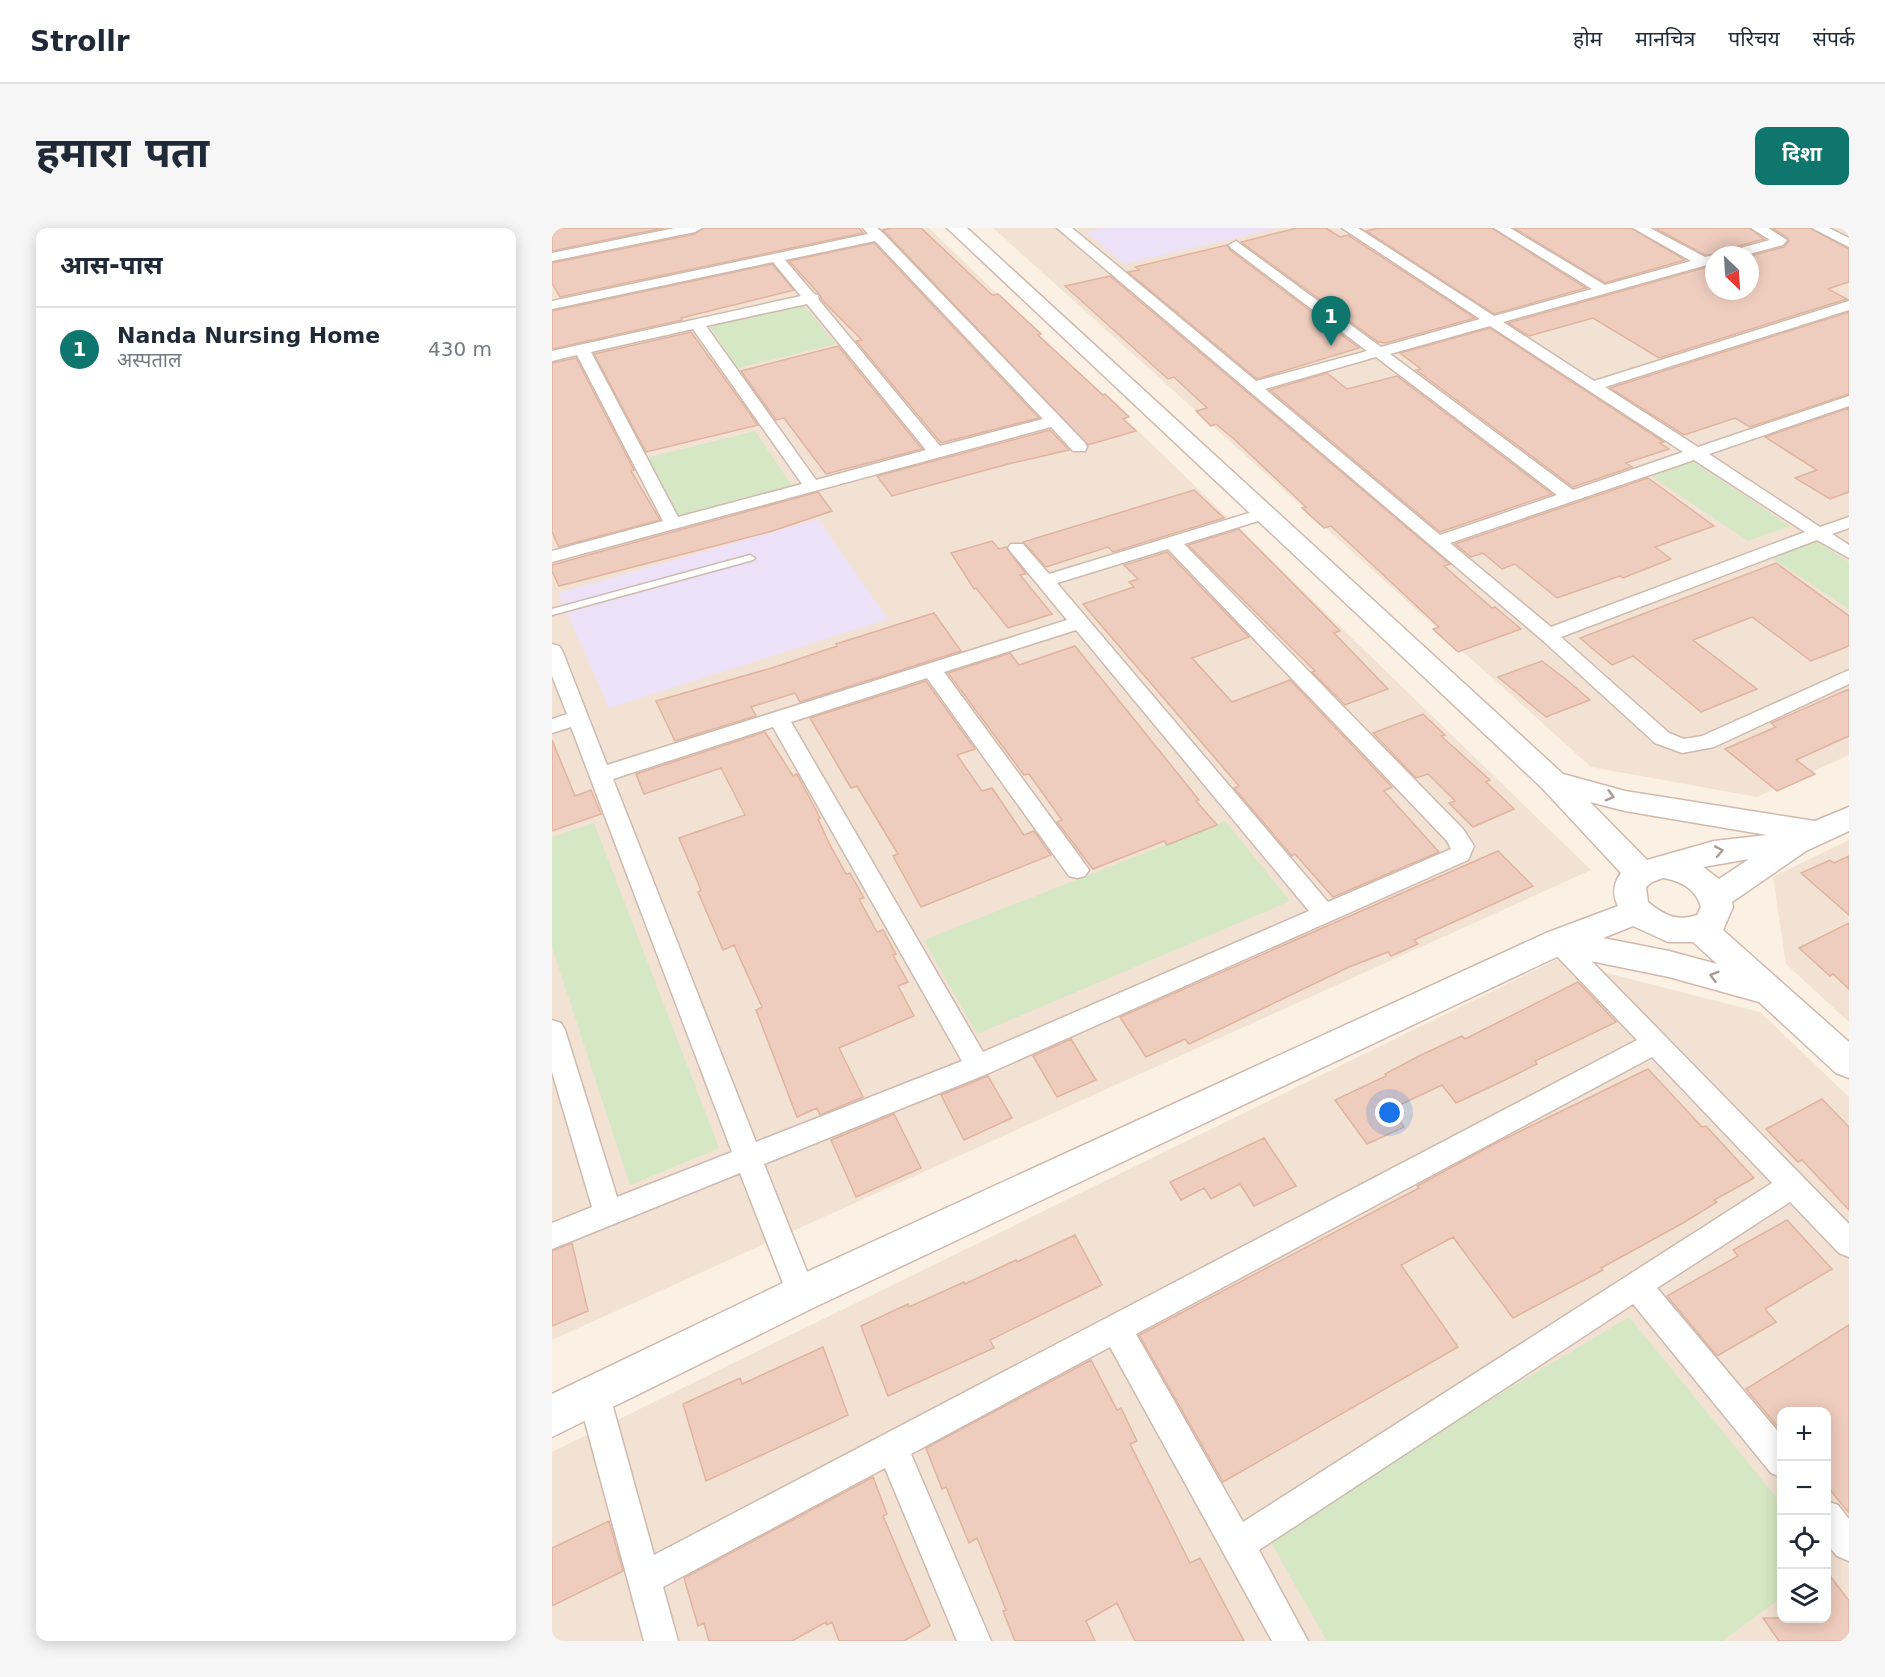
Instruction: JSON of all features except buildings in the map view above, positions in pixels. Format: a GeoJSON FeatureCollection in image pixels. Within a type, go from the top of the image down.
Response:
{"type":"FeatureCollection","features":[{"type":"Feature","properties":{"kind":"street"},"geometry":{"type":"LineString","coordinates":[[552,257],[635,234],[695,228]]}},
{"type":"Feature","properties":{"kind":"street"},"geometry":{"type":"LineString","coordinates":[[956,228],[1262,514],[1651,870],[1690,873],[1710,888],[1715,897],[1715,916],[1700,928],[1673,931],[1652,924],[1636,912],[1629,901],[1628,890],[1631,880],[1651,870],[1714,852],[1807,838]]}},
{"type":"Feature","properties":{"kind":"street"},"geometry":{"type":"LineString","coordinates":[[1064,228],[1548,635],[1662,738],[1682,746],[1707,742],[1849,676]]}},
{"type":"Feature","properties":{"kind":"street"},"geometry":{"type":"LineString","coordinates":[[1349,228],[1849,553]]}},
{"type":"Feature","properties":{"kind":"street"},"geometry":{"type":"LineString","coordinates":[[1501,228],[1602,289]]}},
{"type":"Feature","properties":{"kind":"street"},"geometry":{"type":"LineString","coordinates":[[1640,228],[1705,259]]}},
{"type":"Feature","properties":{"kind":"street"},"geometry":{"type":"LineString","coordinates":[[1758,228],[1780,240],[1759,247]]}},
{"type":"Feature","properties":{"kind":"street"},"geometry":{"type":"LineString","coordinates":[[1819,228],[1849,243]]}},
{"type":"Feature","properties":{"kind":"street"},"geometry":{"type":"LineString","coordinates":[[552,304],[776,257],[874,232],[1079,447]]}},
{"type":"Feature","properties":{"kind":"street"},"geometry":{"type":"LineString","coordinates":[[1236,245],[1570,496]]}},
{"type":"Feature","properties":{"kind":"street"},"geometry":{"type":"LineString","coordinates":[[776,257],[813,298],[937,453]]}},
{"type":"Feature","properties":{"kind":"street"},"geometry":{"type":"LineString","coordinates":[[1253,387],[1705,262]]}},
{"type":"Feature","properties":{"kind":"street"},"geometry":{"type":"LineString","coordinates":[[552,356],[813,298]]}},
{"type":"Feature","properties":{"kind":"street"},"geometry":{"type":"LineString","coordinates":[[1593,386],[1849,305]]}},
{"type":"Feature","properties":{"kind":"street"},"geometry":{"type":"LineString","coordinates":[[697,324],[812,486]]}},
{"type":"Feature","properties":{"kind":"street"},"geometry":{"type":"LineString","coordinates":[[582,350],[673,524]]}},
{"type":"Feature","properties":{"kind":"street"},"geometry":{"type":"LineString","coordinates":[[1436,542],[1849,401]]}},
{"type":"Feature","properties":{"kind":"street"},"geometry":{"type":"LineString","coordinates":[[552,557],[1053,421]]}},
{"type":"Feature","properties":{"kind":"street"},"geometry":{"type":"LineString","coordinates":[[1044,581],[1262,514]]}},
{"type":"Feature","properties":{"kind":"street"},"geometry":{"type":"LineString","coordinates":[[1548,635],[1849,522]]}},
{"type":"Feature","properties":{"kind":"street"},"geometry":{"type":"LineString","coordinates":[[552,1236],[978,1066],[1448,862],[1460,854],[1463,846],[1171,541]]}},
{"type":"Feature","properties":{"kind":"street"},"geometry":{"type":"LineString","coordinates":[[1017,548],[1325,914]]}},
{"type":"Feature","properties":{"kind":"street"},"geometry":{"type":"LineString","coordinates":[[601,775],[1078,623]]}},
{"type":"Feature","properties":{"kind":"street"},"geometry":{"type":"LineString","coordinates":[[552,650],[750,1156],[801,1294]]}},
{"type":"Feature","properties":{"kind":"street"},"geometry":{"type":"LineString","coordinates":[[932,670],[1077,870]]}},
{"type":"Feature","properties":{"kind":"street"},"geometry":{"type":"LineString","coordinates":[[552,726],[578,718]]}},
{"type":"Feature","properties":{"kind":"street"},"geometry":{"type":"LineString","coordinates":[[779,719],[978,1066]]}},
{"type":"Feature","properties":{"kind":"street"},"geometry":{"type":"LineString","coordinates":[[1553,782],[1807,838]]}},
{"type":"Feature","properties":{"kind":"street"},"geometry":{"type":"LineString","coordinates":[[1715,897],[1807,838],[1849,818]]}},
{"type":"Feature","properties":{"kind":"street"},"geometry":{"type":"LineString","coordinates":[[552,1416],[801,1294],[1558,942],[1636,912]]}},
{"type":"Feature","properties":{"kind":"street"},"geometry":{"type":"LineString","coordinates":[[1700,928],[1849,1063]]}},
{"type":"Feature","properties":{"kind":"street"},"geometry":{"type":"LineString","coordinates":[[1558,942],[1669,964],[1770,992]]}},
{"type":"Feature","properties":{"kind":"street"},"geometry":{"type":"LineString","coordinates":[[1558,942],[1849,1244]]}},
{"type":"Feature","properties":{"kind":"street"},"geometry":{"type":"LineString","coordinates":[[552,1030],[608,1212]]}},
{"type":"Feature","properties":{"kind":"street"},"geometry":{"type":"LineString","coordinates":[[645,1578],[1655,1043]]}},
{"type":"Feature","properties":{"kind":"street"},"geometry":{"type":"LineString","coordinates":[[1238,1545],[1792,1185]]}},
{"type":"Feature","properties":{"kind":"street"},"geometry":{"type":"LineString","coordinates":[[1637,1286],[1781,1461]]}},
{"type":"Feature","properties":{"kind":"street"},"geometry":{"type":"LineString","coordinates":[[1116,1328],[1291,1641]]}},
{"type":"Feature","properties":{"kind":"street"},"geometry":{"type":"LineString","coordinates":[[594,1396],[662,1641]]}},
{"type":"Feature","properties":{"kind":"street"},"geometry":{"type":"LineString","coordinates":[[892,1446],[974,1641]]}},
{"type":"Feature","properties":{"kind":"street"},"geometry":{"type":"LineString","coordinates":[[1831,1522],[1849,1544]]}},
{"type":"Feature","properties":{"kind":"lane"},"geometry":{"type":"LineString","coordinates":[[552,612],[750,558]]}},
{"type":"Feature","properties":{"kind":"shaded area"},"geometry":{"type":"Polygon","coordinates":[[[552,228],[929,228],[1591,870],[552,1340],[552,228]]]}},
{"type":"Feature","properties":{"kind":"shaded area"},"geometry":{"type":"Polygon","coordinates":[[[993,228],[1849,228],[1849,755],[1757,797],[1591,767],[993,228]]]}},
{"type":"Feature","properties":{"kind":"shaded area"},"geometry":{"type":"Polygon","coordinates":[[[1103,228],[1278,228],[1124,264],[1086,232],[1103,228]]]}},
{"type":"Feature","properties":{"kind":"shaded area"},"geometry":{"type":"Polygon","coordinates":[[[818,519],[888,619],[609,708],[558,593],[818,519]]]}},
{"type":"Feature","properties":{"kind":"shaded area"},"geometry":{"type":"Polygon","coordinates":[[[1849,840],[1849,1022],[1786,964],[1773,877],[1849,840]]]}},
{"type":"Feature","properties":{"kind":"shaded area"},"geometry":{"type":"Polygon","coordinates":[[[1556,960],[1760,1012],[1849,1097],[1849,1641],[552,1641],[552,1452],[1556,960]]]}},
{"type":"Feature","properties":{"kind":"green space"},"geometry":{"type":"Polygon","coordinates":[[[801,302],[836,344],[738,368],[707,323],[801,302]]]}},
{"type":"Feature","properties":{"kind":"green space"},"geometry":{"type":"Polygon","coordinates":[[[755,431],[792,486],[679,516],[646,458],[755,431]]]}},
{"type":"Feature","properties":{"kind":"green space"},"geometry":{"type":"Polygon","coordinates":[[[1692,461],[1790,526],[1748,541],[1650,475],[1692,461]]]}},
{"type":"Feature","properties":{"kind":"green space"},"geometry":{"type":"Polygon","coordinates":[[[1814,539],[1849,562],[1849,609],[1770,557],[1814,539]]]}},
{"type":"Feature","properties":{"kind":"green space"},"geometry":{"type":"Polygon","coordinates":[[[1225,821],[1290,901],[977,1034],[924,940],[1225,821]]]}},
{"type":"Feature","properties":{"kind":"green space"},"geometry":{"type":"Polygon","coordinates":[[[594,823],[719,1148],[630,1185],[552,947],[552,837],[594,823]]]}},
{"type":"Feature","properties":{"kind":"green space"},"geometry":{"type":"Polygon","coordinates":[[[1629,1317],[1777,1498],[1777,1601],[1722,1641],[1327,1641],[1266,1534],[1629,1317]]]}},
{"type":"Feature","properties":{"kind":"place","name":"Nanda Nursing Home"},"geometry":{"type":"Point","coordinates":[1331,346]}}]}
